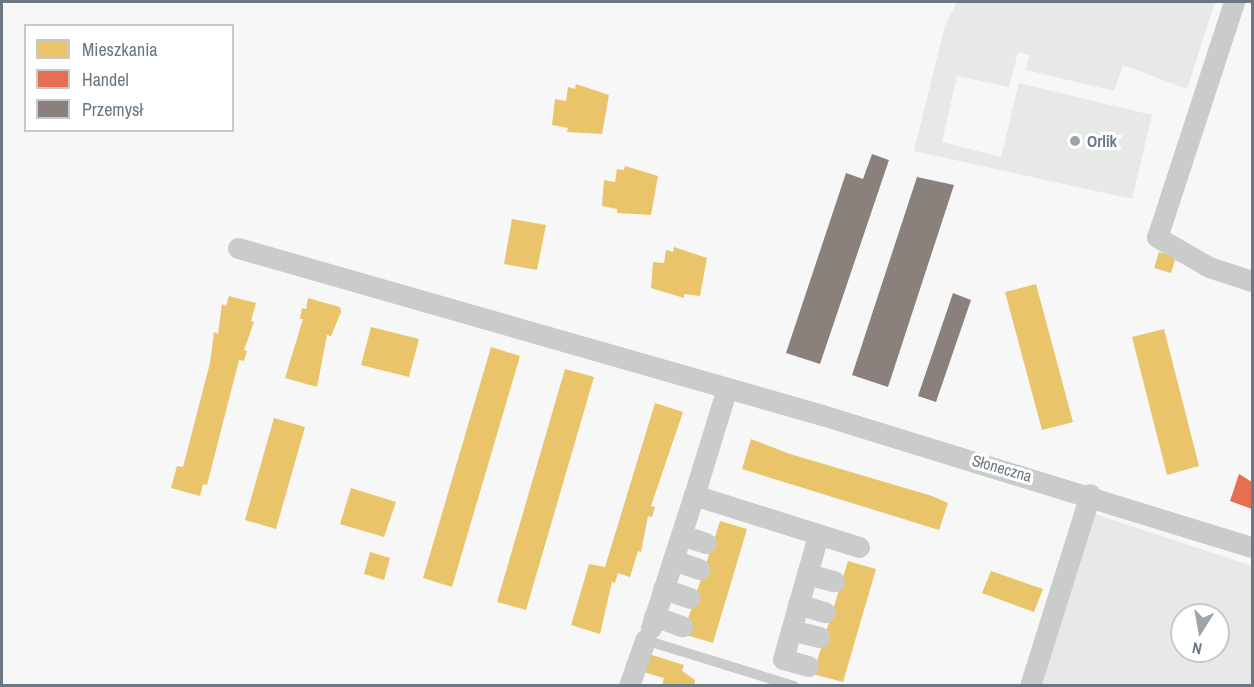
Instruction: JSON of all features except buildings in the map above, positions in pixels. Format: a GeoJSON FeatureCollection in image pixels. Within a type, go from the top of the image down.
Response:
{"type":"FeatureCollection","features":[{"type":"Feature","properties":{"kind":"street"},"geometry":{"type":"LineString","coordinates":[[1234,2],[1157,237],[1209,267],[1252,281]]}},
{"type":"Feature","properties":{"kind":"street","name":"Słoneczna"},"geometry":{"type":"LineString","coordinates":[[238,248],[1089,494],[1252,547]]}},
{"type":"Feature","properties":{"kind":"street"},"geometry":{"type":"LineString","coordinates":[[629,686],[673,561],[727,388]]}},
{"type":"Feature","properties":{"kind":"street"},"geometry":{"type":"LineString","coordinates":[[1030,686],[1089,494]]}},
{"type":"Feature","properties":{"kind":"street"},"geometry":{"type":"LineString","coordinates":[[694,495],[859,547]]}},
{"type":"Feature","properties":{"kind":"street"},"geometry":{"type":"LineString","coordinates":[[681,535],[706,543]]}},
{"type":"Feature","properties":{"kind":"street"},"geometry":{"type":"LineString","coordinates":[[808,666],[783,659],[818,535]]}},
{"type":"Feature","properties":{"kind":"street"},"geometry":{"type":"LineString","coordinates":[[673,561],[699,569]]}},
{"type":"Feature","properties":{"kind":"street"},"geometry":{"type":"LineString","coordinates":[[807,574],[834,581]]}},
{"type":"Feature","properties":{"kind":"street"},"geometry":{"type":"LineString","coordinates":[[663,589],[690,598]]}},
{"type":"Feature","properties":{"kind":"street"},"geometry":{"type":"LineString","coordinates":[[798,604],[825,612]]}},
{"type":"Feature","properties":{"kind":"street"},"geometry":{"type":"LineString","coordinates":[[650,628],[682,626]]}},
{"type":"Feature","properties":{"kind":"street"},"geometry":{"type":"LineString","coordinates":[[791,630],[819,637]]}},
{"type":"Feature","properties":{"kind":"lane"},"geometry":{"type":"LineString","coordinates":[[650,628],[794,686]]}},
{"type":"Feature","properties":{"kind":"shaded area"},"geometry":{"type":"Polygon","coordinates":[[[957,2],[1215,2],[1187,89],[1123,65],[1114,91],[1026,70],[1029,55],[1018,52],[1009,87],[957,76],[942,142],[1001,157],[1019,83],[1152,115],[1132,199],[914,151],[945,25],[957,2]]]}},
{"type":"Feature","properties":{"kind":"shaded area"},"geometry":{"type":"Polygon","coordinates":[[[1092,513],[1252,566],[1252,685],[1040,686],[1092,513]]]}},
{"type":"Feature","properties":{"kind":"place","name":"Orlik"},"geometry":{"type":"Point","coordinates":[1075,141]}}]}
